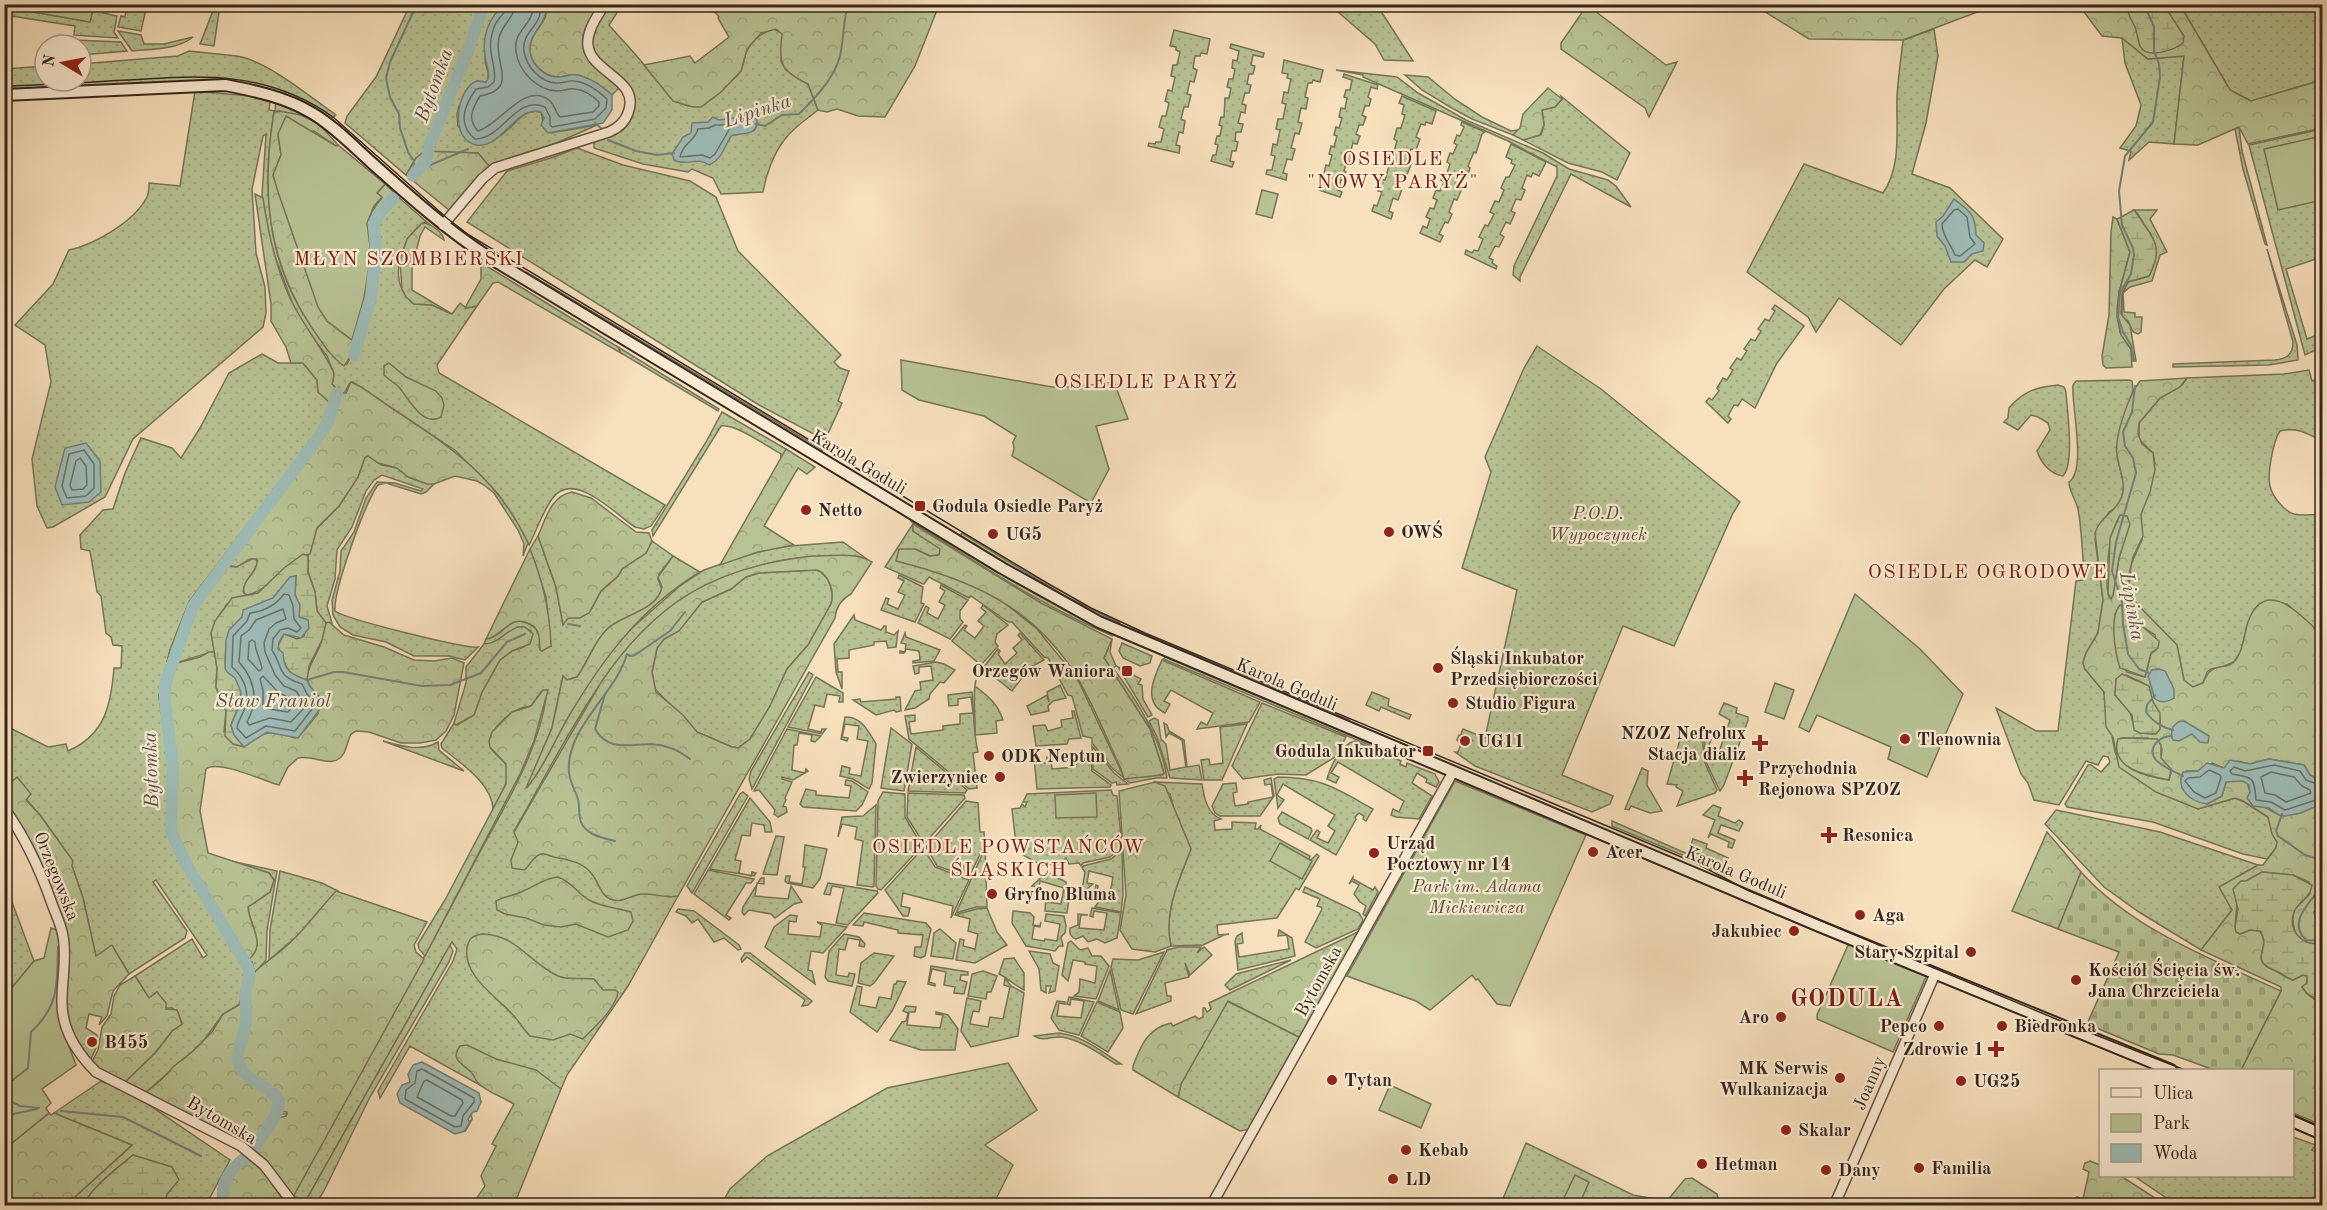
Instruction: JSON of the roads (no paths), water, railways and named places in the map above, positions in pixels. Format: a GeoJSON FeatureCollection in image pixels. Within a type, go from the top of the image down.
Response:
{"type":"FeatureCollection","features":[{"type":"Feature","properties":{"kind":"main road","name":"Karola Goduli"},"geometry":{"type":"LineString","coordinates":[[4,95],[225,85],[261,92],[312,114],[331,127],[443,225],[474,248],[1053,598],[1122,633],[2166,1069]]}},
{"type":"Feature","properties":{"kind":"main road"},"geometry":{"type":"LineString","coordinates":[[2294,1122],[2322,1134]]}},
{"type":"Feature","properties":{"kind":"street"},"geometry":{"type":"LineString","coordinates":[[443,225],[482,179],[495,168],[615,129],[627,116],[630,101],[625,87],[596,62],[588,48],[589,32],[605,4]]}},
{"type":"Feature","properties":{"kind":"street","name":"Bytomska"},"geometry":{"type":"LineString","coordinates":[[1211,1206],[1453,772]]}},
{"type":"Feature","properties":{"kind":"street","name":"Orzegowska"},"geometry":{"type":"LineString","coordinates":[[4,808],[21,832],[39,868],[61,929],[65,951],[62,1006],[70,1038],[82,1058],[96,1072],[117,1083]]}},
{"type":"Feature","properties":{"kind":"street","name":"Joanny"},"geometry":{"type":"LineString","coordinates":[[1834,1206],[1935,974]]}},
{"type":"Feature","properties":{"kind":"street","name":"Bytomska"},"geometry":{"type":"LineString","coordinates":[[117,1083],[241,1146],[264,1165],[295,1206]]}},
{"type":"Feature","properties":{"kind":"water"},"geometry":{"type":"Polygon","coordinates":[[[505,5],[542,5],[546,9],[530,45],[533,61],[548,75],[581,76],[596,82],[612,95],[612,110],[603,123],[548,133],[541,125],[544,118],[541,112],[532,111],[515,121],[491,142],[483,145],[473,144],[465,139],[459,121],[461,101],[471,85],[477,81],[486,82],[488,79],[484,49],[486,34],[491,21],[505,5]]]}},
{"type":"Feature","properties":{"kind":"water"},"geometry":{"type":"Polygon","coordinates":[[[713,117],[719,120],[741,117],[757,119],[757,125],[749,133],[731,136],[720,156],[709,165],[700,161],[678,162],[674,160],[672,154],[683,137],[691,133],[692,123],[708,122],[713,117]]]}},
{"type":"Feature","properties":{"kind":"water"},"geometry":{"type":"Polygon","coordinates":[[[1954,199],[1971,214],[1975,222],[1976,235],[1984,243],[1983,251],[1972,254],[1964,262],[1951,262],[1945,246],[1937,236],[1936,222],[1943,216],[1954,199]]]}},
{"type":"Feature","properties":{"kind":"water"},"geometry":{"type":"Polygon","coordinates":[[[86,443],[100,461],[101,492],[89,502],[62,505],[55,487],[65,448],[86,443]]]}},
{"type":"Feature","properties":{"kind":"water","name":"Staw Franiol"},"geometry":{"type":"Polygon","coordinates":[[[296,576],[295,595],[300,605],[299,617],[308,620],[309,628],[301,638],[284,634],[278,649],[283,653],[289,671],[307,680],[323,705],[298,738],[267,732],[244,747],[234,735],[231,725],[240,704],[241,692],[235,678],[225,668],[226,640],[229,630],[242,617],[243,610],[273,598],[290,577],[296,576]]]}},
{"type":"Feature","properties":{"kind":"water"},"geometry":{"type":"Polygon","coordinates":[[[2152,670],[2165,671],[2174,689],[2174,698],[2167,701],[2155,699],[2148,676],[2152,670]]]}},
{"type":"Feature","properties":{"kind":"water"},"geometry":{"type":"Polygon","coordinates":[[[2184,721],[2209,736],[2208,743],[2200,742],[2192,734],[2179,741],[2173,740],[2171,736],[2173,727],[2178,722],[2184,721]]]}},
{"type":"Feature","properties":{"kind":"water"},"geometry":{"type":"Polygon","coordinates":[[[2269,759],[2304,765],[2310,775],[2322,782],[2321,804],[2301,813],[2285,816],[2269,808],[2253,806],[2247,798],[2250,792],[2249,785],[2243,781],[2226,782],[2222,796],[2207,804],[2195,801],[2186,794],[2181,784],[2183,772],[2198,771],[2207,763],[2224,768],[2230,760],[2250,764],[2269,759]]]}},
{"type":"Feature","properties":{"kind":"water"},"geometry":{"type":"Polygon","coordinates":[[[422,1062],[479,1093],[481,1102],[477,1111],[473,1112],[468,1119],[470,1123],[465,1131],[455,1134],[400,1103],[397,1094],[402,1085],[410,1082],[408,1074],[413,1065],[422,1062]]]}},
{"type":"Feature","properties":{"kind":"waterway"},"geometry":{"type":"LineString","coordinates":[[413,176],[414,161],[408,152],[400,128],[399,114],[390,97],[386,78],[390,62],[417,4]]}},
{"type":"Feature","properties":{"kind":"waterway","name":"Bytomka"},"geometry":{"type":"LineString","coordinates":[[413,176],[427,160],[429,146],[469,48],[484,4]]}},
{"type":"Feature","properties":{"kind":"waterway","name":"Lipinka"},"geometry":{"type":"LineString","coordinates":[[756,124],[765,126],[782,115],[799,114],[823,88],[840,56],[848,4]]}},
{"type":"Feature","properties":{"kind":"waterway","name":"Lipinka"},"geometry":{"type":"LineString","coordinates":[[2134,360],[2131,345],[2118,317],[2120,293],[2131,274],[2134,255],[2122,225],[2119,191],[2125,156],[2153,122],[2160,77],[2159,64],[2154,51],[2154,27],[2144,4]]}},
{"type":"Feature","properties":{"kind":"waterway","name":"Lipinka"},"geometry":{"type":"LineString","coordinates":[[595,123],[602,129]]}},
{"type":"Feature","properties":{"kind":"waterway","name":"Lipinka"},"geometry":{"type":"LineString","coordinates":[[608,140],[636,151],[657,155],[674,153]]}},
{"type":"Feature","properties":{"kind":"waterway","name":"Lipinka"},"geometry":{"type":"LineString","coordinates":[[421,169],[468,149]]}},
{"type":"Feature","properties":{"kind":"waterway","name":"Bytomka"},"geometry":{"type":"LineString","coordinates":[[354,355],[371,297],[376,250],[374,224],[378,215],[393,198]]}},
{"type":"Feature","properties":{"kind":"waterway","name":"Lipinka"},"geometry":{"type":"LineString","coordinates":[[2135,386],[2132,412],[2123,432],[2125,446],[2133,458],[2136,473],[2116,542],[2112,571],[2122,602],[2128,654],[2139,669],[2149,673]]}},
{"type":"Feature","properties":{"kind":"waterway","name":"Bytomka"},"geometry":{"type":"LineString","coordinates":[[253,1150],[277,1113],[279,1101],[270,1091],[252,1080],[239,1064],[239,1050],[246,1022],[248,967],[185,862],[171,831],[173,769],[165,684],[193,606],[320,435],[328,422],[337,393]]}},
{"type":"Feature","properties":{"kind":"waterway"},"geometry":{"type":"LineString","coordinates":[[615,841],[591,833],[583,826],[578,799],[569,773],[570,757],[583,726],[613,683],[627,654],[635,655],[670,631],[685,612]]}},
{"type":"Feature","properties":{"kind":"waterway"},"geometry":{"type":"LineString","coordinates":[[568,624],[580,626]]}},
{"type":"Feature","properties":{"kind":"waterway"},"geometry":{"type":"LineString","coordinates":[[307,680],[334,672],[343,672],[422,686],[450,685],[481,673],[507,642],[525,634]]}},
{"type":"Feature","properties":{"kind":"waterway"},"geometry":{"type":"LineString","coordinates":[[605,694],[595,729],[606,741],[620,745],[661,746],[690,759]]}},
{"type":"Feature","properties":{"kind":"waterway","name":"Lipinka"},"geometry":{"type":"LineString","coordinates":[[2155,695],[2147,705],[2146,712],[2158,724],[2173,730]]}},
{"type":"Feature","properties":{"kind":"waterway","name":"Lipinka"},"geometry":{"type":"LineString","coordinates":[[2172,736],[2167,736],[2157,742],[2153,755],[2166,768],[2183,776]]}},
{"type":"Feature","properties":{"kind":"waterway","name":"Lipinka"},"geometry":{"type":"LineString","coordinates":[[2282,814],[2276,831],[2278,836],[2305,855],[2322,860]]}},
{"type":"Feature","properties":{"kind":"waterway","name":"Lipinka"},"geometry":{"type":"LineString","coordinates":[[2322,885],[2303,912],[2299,926],[2306,940],[2322,941]]}},
{"type":"Feature","properties":{"kind":"waterway"},"geometry":{"type":"LineString","coordinates":[[4,1087],[28,1068],[31,1032],[47,1012],[55,993],[58,947]]}},
{"type":"Feature","properties":{"kind":"waterway"},"geometry":{"type":"LineString","coordinates":[[4,1098],[20,1106],[39,1108]]}},
{"type":"Feature","properties":{"kind":"waterway"},"geometry":{"type":"LineString","coordinates":[[4,1116],[37,1109]]}},
{"type":"Feature","properties":{"kind":"waterway"},"geometry":{"type":"LineString","coordinates":[[61,1111],[123,1117],[201,1156]]}},
{"type":"Feature","properties":{"kind":"waterway"},"geometry":{"type":"LineString","coordinates":[[277,1113],[287,1114]]}},
{"type":"Feature","properties":{"kind":"waterway"},"geometry":{"type":"LineString","coordinates":[[465,1131],[472,1119],[471,1115]]}},
{"type":"Feature","properties":{"kind":"waterway","name":"Bytomka"},"geometry":{"type":"LineString","coordinates":[[225,1206],[223,1191],[228,1177],[248,1156]]}},
{"type":"Feature","properties":{"kind":"tram line"},"geometry":{"type":"LineString","coordinates":[[4,86],[209,77],[260,84],[309,102],[333,117],[469,235],[1091,608],[1145,633],[1698,864],[1747,890],[2068,1024],[2182,1069]]}},
{"type":"Feature","properties":{"kind":"tram line"},"geometry":{"type":"LineString","coordinates":[[2294,1116],[2322,1128]]}},
{"type":"Feature","properties":{"kind":"place","name":"Godula Osiedle Paryż"},"geometry":{"type":"Point","coordinates":[920,506]}},
{"type":"Feature","properties":{"kind":"place","name":"Netto"},"geometry":{"type":"Point","coordinates":[806,510]}},
{"type":"Feature","properties":{"kind":"place","name":"OWŚ"},"geometry":{"type":"Point","coordinates":[1389,532]}},
{"type":"Feature","properties":{"kind":"place","name":"UG5"},"geometry":{"type":"Point","coordinates":[993,534]}},
{"type":"Feature","properties":{"kind":"place","name":"Śląski Inkubator Przedsiębiorczości"},"geometry":{"type":"Point","coordinates":[1438,668]}},
{"type":"Feature","properties":{"kind":"place","name":"Orzegów Waniora"},"geometry":{"type":"Point","coordinates":[1127,671]}},
{"type":"Feature","properties":{"kind":"place","name":"Studio Figura"},"geometry":{"type":"Point","coordinates":[1453,703]}},
{"type":"Feature","properties":{"kind":"place","name":"Tlenownia"},"geometry":{"type":"Point","coordinates":[1905,739]}},
{"type":"Feature","properties":{"kind":"place","name":"UG11"},"geometry":{"type":"Point","coordinates":[1465,741]}},
{"type":"Feature","properties":{"kind":"place","name":"NZOZ Nefrolux Stacja dializ"},"geometry":{"type":"Point","coordinates":[1760,743]}},
{"type":"Feature","properties":{"kind":"place","name":"Godula Inkubator"},"geometry":{"type":"Point","coordinates":[1428,751]}},
{"type":"Feature","properties":{"kind":"place","name":"ODK Neptun"},"geometry":{"type":"Point","coordinates":[989,756]}},
{"type":"Feature","properties":{"kind":"place","name":"Zwierzyniec"},"geometry":{"type":"Point","coordinates":[1000,777]}},
{"type":"Feature","properties":{"kind":"place","name":"Przychodnia Rejonowa SPZOZ"},"geometry":{"type":"Point","coordinates":[1745,778]}},
{"type":"Feature","properties":{"kind":"place","name":"Resonica"},"geometry":{"type":"Point","coordinates":[1829,835]}},
{"type":"Feature","properties":{"kind":"place","name":"Acer"},"geometry":{"type":"Point","coordinates":[1593,852]}},
{"type":"Feature","properties":{"kind":"place","name":"Urząd Pocztowy nr 14"},"geometry":{"type":"Point","coordinates":[1374,853]}},
{"type":"Feature","properties":{"kind":"place","name":"Gryfno Bluma"},"geometry":{"type":"Point","coordinates":[992,894]}},
{"type":"Feature","properties":{"kind":"place","name":"Aga"},"geometry":{"type":"Point","coordinates":[1860,915]}},
{"type":"Feature","properties":{"kind":"place","name":"Jakubiec"},"geometry":{"type":"Point","coordinates":[1794,931]}},
{"type":"Feature","properties":{"kind":"place","name":"Stary Szpital"},"geometry":{"type":"Point","coordinates":[1971,952]}},
{"type":"Feature","properties":{"kind":"place","name":"Kościół Ścięcia św. Jana Chrzciciela"},"geometry":{"type":"Point","coordinates":[2076,980]}},
{"type":"Feature","properties":{"kind":"place","name":"Aro"},"geometry":{"type":"Point","coordinates":[1781,1017]}},
{"type":"Feature","properties":{"kind":"place","name":"Pepco"},"geometry":{"type":"Point","coordinates":[1939,1026]}},
{"type":"Feature","properties":{"kind":"place","name":"Biedronka"},"geometry":{"type":"Point","coordinates":[2002,1026]}},
{"type":"Feature","properties":{"kind":"place","name":"B455"},"geometry":{"type":"Point","coordinates":[92,1042]}},
{"type":"Feature","properties":{"kind":"place","name":"Zdrowie 1"},"geometry":{"type":"Point","coordinates":[1996,1049]}},
{"type":"Feature","properties":{"kind":"place","name":"MK Serwis Wulkanizacja"},"geometry":{"type":"Point","coordinates":[1840,1078]}},
{"type":"Feature","properties":{"kind":"place","name":"Tytan"},"geometry":{"type":"Point","coordinates":[1332,1080]}},
{"type":"Feature","properties":{"kind":"place","name":"UG25"},"geometry":{"type":"Point","coordinates":[1961,1081]}},
{"type":"Feature","properties":{"kind":"place","name":"Skalar"},"geometry":{"type":"Point","coordinates":[1786,1130]}},
{"type":"Feature","properties":{"kind":"place","name":"Kebab"},"geometry":{"type":"Point","coordinates":[1406,1150]}},
{"type":"Feature","properties":{"kind":"place","name":"Hetman"},"geometry":{"type":"Point","coordinates":[1702,1164]}},
{"type":"Feature","properties":{"kind":"place","name":"Familia"},"geometry":{"type":"Point","coordinates":[1919,1168]}},
{"type":"Feature","properties":{"kind":"place","name":"Dany"},"geometry":{"type":"Point","coordinates":[1826,1170]}},
{"type":"Feature","properties":{"kind":"place","name":"LD"},"geometry":{"type":"Point","coordinates":[1393,1179]}},
{"type":"Feature","properties":{"kind":"district","name":"OSIEDLE \"NOWY PARYŻ\""},"geometry":{"type":"Point","coordinates":[1393,170]}},
{"type":"Feature","properties":{"kind":"district","name":"MŁYN SZOMBIERSKI"},"geometry":{"type":"Point","coordinates":[409,258]}},
{"type":"Feature","properties":{"kind":"district","name":"OSIEDLE PARYŻ"},"geometry":{"type":"Point","coordinates":[1146,381]}},
{"type":"Feature","properties":{"kind":"district","name":"OSIEDLE OGRODOWE"},"geometry":{"type":"Point","coordinates":[1988,571]}},
{"type":"Feature","properties":{"kind":"district","name":"OSIEDLE POWSTAŃCÓW ŚLĄSKICH"},"geometry":{"type":"Point","coordinates":[1009,858]}},
{"type":"Feature","properties":{"kind":"district","name":"GODULA"},"geometry":{"type":"Point","coordinates":[1847,998]}},
{"type":"Feature","properties":{"kind":"park label","name":"P.O.D. Wypoczynek"},"geometry":{"type":"Point","coordinates":[1598,523]}},
{"type":"Feature","properties":{"kind":"park label","name":"Park im. Adama Mickiewicza"},"geometry":{"type":"Point","coordinates":[1477,896]}}]}
